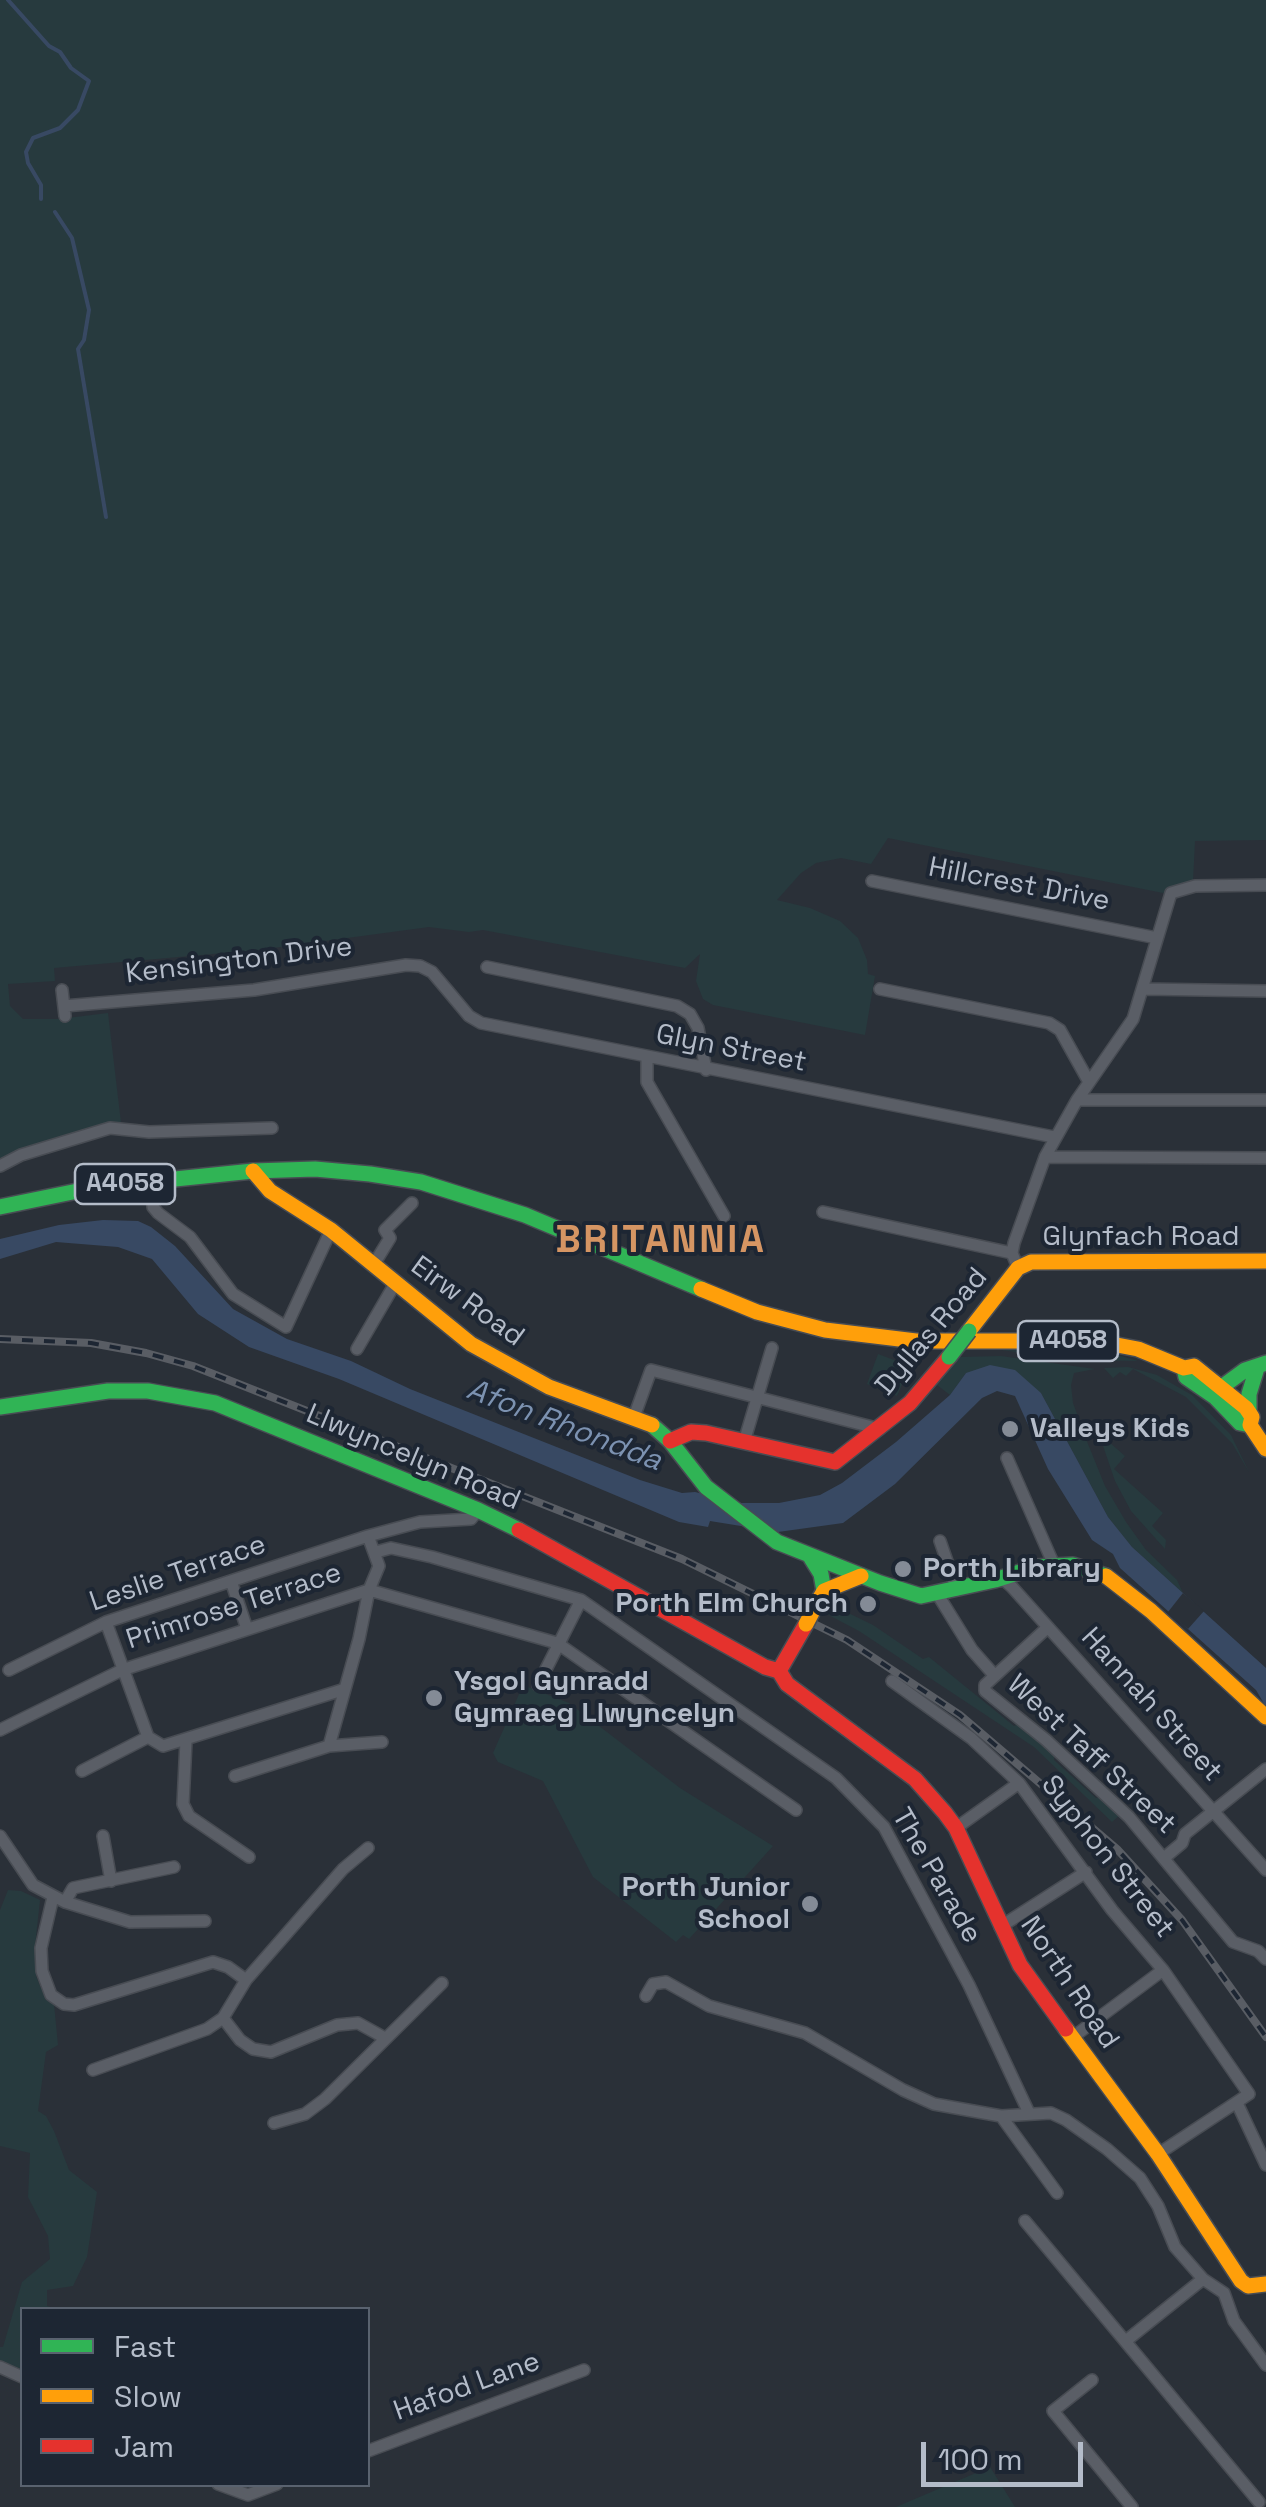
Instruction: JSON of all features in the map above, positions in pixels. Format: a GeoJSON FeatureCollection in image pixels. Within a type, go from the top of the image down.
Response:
{"type":"FeatureCollection","features":[{"type":"Feature","properties":{"kind":"main road","name":"A4058"},"geometry":{"type":"LineString","coordinates":[[0,1207],[97,1186],[252,1171],[370,1174],[457,1192],[525,1215],[742,1306],[825,1330],[916,1341],[1096,1341],[1138,1349],[1184,1368],[1194,1366],[1220,1393],[1240,1423],[1250,1419],[1266,1448]]}},
{"type":"Feature","properties":{"kind":"main road","name":"Eirw Road"},"geometry":{"type":"LineString","coordinates":[[252,1171],[270,1191],[331,1230],[471,1344],[549,1387],[648,1423],[670,1441],[706,1488],[768,1535],[811,1558],[820,1558],[915,1595],[938,1594]]}},
{"type":"Feature","properties":{"kind":"main road","name":"Glynfach Road"},"geometry":{"type":"LineString","coordinates":[[1015,1261],[1266,1261]]}},
{"type":"Feature","properties":{"kind":"main road","name":"Dyllas Road"},"geometry":{"type":"LineString","coordinates":[[744,1442],[835,1462],[910,1403],[970,1332],[1015,1261]]}},
{"type":"Feature","properties":{"kind":"main road"},"geometry":{"type":"LineString","coordinates":[[1220,1393],[1244,1370],[1260,1369],[1249,1394],[1250,1419]]}},
{"type":"Feature","properties":{"kind":"main road","name":"Llwyncelyn Road"},"geometry":{"type":"LineString","coordinates":[[0,1407],[108,1391],[148,1391],[215,1403],[478,1510],[548,1544],[765,1667],[780,1671]]}},
{"type":"Feature","properties":{"kind":"main road"},"geometry":{"type":"LineString","coordinates":[[670,1441],[691,1432],[744,1442]]}},
{"type":"Feature","properties":{"kind":"main road"},"geometry":{"type":"LineString","coordinates":[[780,1671],[821,1596],[820,1574],[811,1558]]}},
{"type":"Feature","properties":{"kind":"main road"},"geometry":{"type":"LineString","coordinates":[[938,1594],[1054,1564],[1084,1567],[1115,1581],[1266,1717]]}},
{"type":"Feature","properties":{"kind":"main road"},"geometry":{"type":"LineString","coordinates":[[821,1596],[861,1576]]}},
{"type":"Feature","properties":{"kind":"main road","name":"North Road"},"geometry":{"type":"LineString","coordinates":[[780,1671],[787,1684],[915,1779],[956,1828],[1020,1965],[1158,2154],[1248,2286]]}},
{"type":"Feature","properties":{"kind":"main road"},"geometry":{"type":"LineString","coordinates":[[1248,2286],[1266,2284]]}},
{"type":"Feature","properties":{"kind":"street","name":"Hillcrest Drive"},"geometry":{"type":"LineString","coordinates":[[872,882],[1157,938]]}},
{"type":"Feature","properties":{"kind":"street"},"geometry":{"type":"LineString","coordinates":[[822,1212],[1015,1261],[1045,1157],[1088,1082],[1132,1019],[1174,890],[1195,886],[1266,886]]}},
{"type":"Feature","properties":{"kind":"street","name":"Kensington Drive"},"geometry":{"type":"LineString","coordinates":[[62,990],[64,1011],[254,990],[406,964],[420,966]]}},
{"type":"Feature","properties":{"kind":"street","name":"Glyn Street"},"geometry":{"type":"LineString","coordinates":[[420,966],[432,972],[469,1016],[480,1023],[1054,1137]]}},
{"type":"Feature","properties":{"kind":"street"},"geometry":{"type":"LineString","coordinates":[[487,967],[677,1006],[690,1014],[698,1028],[706,1070]]}},
{"type":"Feature","properties":{"kind":"street"},"geometry":{"type":"LineString","coordinates":[[880,988],[1050,1023],[1060,1030],[1088,1082]]}},
{"type":"Feature","properties":{"kind":"street"},"geometry":{"type":"LineString","coordinates":[[1144,989],[1266,991]]}},
{"type":"Feature","properties":{"kind":"street"},"geometry":{"type":"LineString","coordinates":[[647,1058],[647,1082],[724,1216]]}},
{"type":"Feature","properties":{"kind":"street"},"geometry":{"type":"LineString","coordinates":[[1077,1100],[1266,1100]]}},
{"type":"Feature","properties":{"kind":"street"},"geometry":{"type":"LineString","coordinates":[[0,1166],[98,1130],[272,1128]]}},
{"type":"Feature","properties":{"kind":"street"},"geometry":{"type":"LineString","coordinates":[[1045,1157],[1266,1158]]}},
{"type":"Feature","properties":{"kind":"street"},"geometry":{"type":"LineString","coordinates":[[152,1181],[153,1208],[190,1237],[233,1294],[286,1327],[331,1230]]}},
{"type":"Feature","properties":{"kind":"street"},"geometry":{"type":"LineString","coordinates":[[374,1264],[390,1238],[386,1230],[412,1204]]}},
{"type":"Feature","properties":{"kind":"street"},"geometry":{"type":"LineString","coordinates":[[358,1349],[396,1282]]}},
{"type":"Feature","properties":{"kind":"street"},"geometry":{"type":"LineString","coordinates":[[744,1442],[772,1348]]}},
{"type":"Feature","properties":{"kind":"street"},"geometry":{"type":"LineString","coordinates":[[634,1417],[652,1370],[880,1429]]}},
{"type":"Feature","properties":{"kind":"street"},"geometry":{"type":"LineString","coordinates":[[1007,1458],[1054,1564]]}},
{"type":"Feature","properties":{"kind":"street","name":"Leslie Terrace"},"geometry":{"type":"LineString","coordinates":[[10,1670],[106,1622],[368,1536],[420,1522],[471,1519],[478,1510]]}},
{"type":"Feature","properties":{"kind":"street"},"geometry":{"type":"LineString","coordinates":[[329,1746],[359,1639],[368,1590],[380,1566],[368,1536]]}},
{"type":"Feature","properties":{"kind":"street"},"geometry":{"type":"LineString","coordinates":[[940,1541],[957,1590]]}},
{"type":"Feature","properties":{"kind":"street"},"geometry":{"type":"LineString","coordinates":[[376,1552],[390,1548],[432,1557],[582,1600],[538,1685]]}},
{"type":"Feature","properties":{"kind":"street","name":"Hannah Street"},"geometry":{"type":"LineString","coordinates":[[995,1580],[1005,1581],[1266,1870]]}},
{"type":"Feature","properties":{"kind":"street"},"geometry":{"type":"LineString","coordinates":[[232,1581],[247,1629]]}},
{"type":"Feature","properties":{"kind":"street","name":"Primrose Terrace"},"geometry":{"type":"LineString","coordinates":[[0,1730],[122,1670],[368,1590],[557,1643],[796,1810]]}},
{"type":"Feature","properties":{"kind":"street"},"geometry":{"type":"LineString","coordinates":[[938,1594],[972,1650],[995,1676]]}},
{"type":"Feature","properties":{"kind":"street","name":"The Parade"},"geometry":{"type":"LineString","coordinates":[[582,1600],[836,1778],[884,1827],[969,1985],[1028,2113]]}},
{"type":"Feature","properties":{"kind":"street"},"geometry":{"type":"LineString","coordinates":[[106,1622],[148,1737],[162,1746],[342,1690]]}},
{"type":"Feature","properties":{"kind":"street","name":"West Taff Street"},"geometry":{"type":"LineString","coordinates":[[1048,1628],[985,1685],[984,1691],[1046,1740],[1129,1817],[1233,1942],[1258,1950],[1266,1959]]}},
{"type":"Feature","properties":{"kind":"street","name":"Syphon Street"},"geometry":{"type":"LineString","coordinates":[[892,1682],[971,1738],[1019,1783],[1163,1970],[1249,2094],[1237,2103]]}},
{"type":"Feature","properties":{"kind":"street"},"geometry":{"type":"LineString","coordinates":[[82,1771],[148,1737]]}},
{"type":"Feature","properties":{"kind":"street"},"geometry":{"type":"LineString","coordinates":[[186,1741],[184,1804],[189,1816],[249,1857]]}},
{"type":"Feature","properties":{"kind":"street"},"geometry":{"type":"LineString","coordinates":[[235,1776],[329,1746],[382,1742]]}},
{"type":"Feature","properties":{"kind":"street"},"geometry":{"type":"LineString","coordinates":[[1164,1858],[1213,1811],[1266,1769]]}},
{"type":"Feature","properties":{"kind":"street"},"geometry":{"type":"LineString","coordinates":[[956,1828],[1019,1783]]}},
{"type":"Feature","properties":{"kind":"street"},"geometry":{"type":"LineString","coordinates":[[0,1836],[33,1885],[59,1899],[130,1922],[205,1921]]}},
{"type":"Feature","properties":{"kind":"street"},"geometry":{"type":"LineString","coordinates":[[102,1836],[111,1880]]}},
{"type":"Feature","properties":{"kind":"street"},"geometry":{"type":"LineString","coordinates":[[93,2070],[206,2029],[223,2018],[246,1980],[342,1868],[368,1848]]}},
{"type":"Feature","properties":{"kind":"street"},"geometry":{"type":"LineString","coordinates":[[174,1867],[73,1888],[59,1899],[42,1948],[42,1971],[50,1995],[64,2004],[74,2004],[213,1962],[246,1980]]}},
{"type":"Feature","properties":{"kind":"street"},"geometry":{"type":"LineString","coordinates":[[1000,1926],[1086,1872]]}},
{"type":"Feature","properties":{"kind":"street"},"geometry":{"type":"LineString","coordinates":[[1073,2037],[1163,1970]]}},
{"type":"Feature","properties":{"kind":"street"},"geometry":{"type":"LineString","coordinates":[[646,1996],[653,1984],[666,1982],[709,2006],[805,2033],[934,2104],[1001,2116],[1051,2113],[1066,2120],[1108,2149],[1140,2178],[1158,2206],[1175,2247],[1204,2279],[1224,2293],[1234,2321],[1266,2364]]}},
{"type":"Feature","properties":{"kind":"street"},"geometry":{"type":"LineString","coordinates":[[274,2124],[305,2114],[326,2099],[442,1983]]}},
{"type":"Feature","properties":{"kind":"street"},"geometry":{"type":"LineString","coordinates":[[223,2018],[240,2040],[253,2049],[271,2052],[337,2025],[358,2023],[385,2038]]}},
{"type":"Feature","properties":{"kind":"street"},"geometry":{"type":"LineString","coordinates":[[1158,2154],[1237,2103],[1266,2165]]}},
{"type":"Feature","properties":{"kind":"street"},"geometry":{"type":"LineString","coordinates":[[1001,2116],[1058,2192]]}},
{"type":"Feature","properties":{"kind":"street"},"geometry":{"type":"LineString","coordinates":[[1026,2221],[1257,2504]]}},
{"type":"Feature","properties":{"kind":"street"},"geometry":{"type":"LineString","coordinates":[[1127,2340],[1204,2279]]}},
{"type":"Feature","properties":{"kind":"street"},"geometry":{"type":"LineString","coordinates":[[1224,2293],[1248,2286]]}},
{"type":"Feature","properties":{"kind":"street","name":"Hafod Lane"},"geometry":{"type":"LineString","coordinates":[[370,2450],[584,2370]]}},
{"type":"Feature","properties":{"kind":"street"},"geometry":{"type":"LineString","coordinates":[[1092,2380],[1053,2411],[1132,2507]]}},
{"type":"Feature","properties":{"kind":"street"},"geometry":{"type":"LineString","coordinates":[[226,2487],[248,2495],[269,2487]]}},
{"type":"Feature","properties":{"kind":"green space"},"geometry":{"type":"Polygon","coordinates":[[[0,0],[1266,0],[1266,840],[1195,841],[1193,882],[1163,893],[888,838],[871,864],[841,858],[816,863],[801,873],[777,900],[840,921],[858,938],[868,974],[875,976],[865,1035],[713,1005],[703,999],[696,981],[700,954],[685,968],[483,930],[429,927],[258,950],[54,968],[55,981],[8,984],[10,1006],[23,1019],[108,1013],[122,1131],[110,1128],[0,1166],[0,0]]]}},
{"type":"Feature","properties":{"kind":"green space"},"geometry":{"type":"Polygon","coordinates":[[[1001,1350],[1107,1352],[1138,1361],[1077,1360],[1001,1350]]]}},
{"type":"Feature","properties":{"kind":"green space"},"geometry":{"type":"Polygon","coordinates":[[[878,1354],[910,1366],[897,1396],[867,1384],[878,1354]]]}},
{"type":"Feature","properties":{"kind":"green space"},"geometry":{"type":"Polygon","coordinates":[[[1001,1356],[1095,1369],[1074,1373],[1071,1385],[1073,1403],[1088,1444],[1105,1486],[1126,1522],[1146,1550],[1177,1580],[1183,1593],[1132,1547],[1108,1517],[1041,1393],[966,1373],[950,1395],[937,1385],[960,1357],[1001,1356]]]}},
{"type":"Feature","properties":{"kind":"green space"},"geometry":{"type":"Polygon","coordinates":[[[1128,1367],[1157,1375],[1192,1395],[1231,1435],[1249,1472],[1232,1443],[1186,1397],[1133,1369],[1126,1376],[1120,1372],[1113,1378],[1104,1368],[1128,1367]]]}},
{"type":"Feature","properties":{"kind":"green space"},"geometry":{"type":"Polygon","coordinates":[[[1101,1440],[1125,1456],[1114,1469],[1163,1513],[1152,1526],[1166,1540],[1165,1549],[1131,1511],[1115,1481],[1101,1440]]]}},
{"type":"Feature","properties":{"kind":"green space"},"geometry":{"type":"Polygon","coordinates":[[[840,1594],[842,1610],[873,1625],[923,1659],[929,1657],[1014,1726],[1021,1723],[1054,1752],[1054,1760],[1096,1798],[1103,1796],[1121,1814],[1112,1822],[1034,1747],[859,1631],[821,1611],[830,1598],[840,1594]]]}},
{"type":"Feature","properties":{"kind":"green space"},"geometry":{"type":"Polygon","coordinates":[[[523,1685],[569,1703],[680,1788],[773,1846],[689,1939],[683,1935],[676,1942],[593,1877],[543,1781],[498,1762],[493,1753],[523,1685]]]}},
{"type":"Feature","properties":{"kind":"green space"},"geometry":{"type":"Polygon","coordinates":[[[8,1890],[40,1900],[36,1976],[46,2000],[54,2004],[58,2045],[46,2052],[38,2111],[46,2116],[54,2131],[69,2170],[97,2192],[87,2257],[73,2286],[47,2290],[47,2306],[51,2307],[20,2307],[20,2371],[0,2363],[0,2347],[22,2282],[50,2259],[48,2236],[28,2197],[30,2153],[0,2146],[0,1910],[8,1890]]]}},
{"type":"Feature","properties":{"kind":"green space"},"geometry":{"type":"Polygon","coordinates":[[[990,2467],[1015,2507],[896,2507],[990,2467]]]}},
{"type":"Feature","properties":{"kind":"water"},"geometry":{"type":"Polygon","coordinates":[[[138,1221],[151,1227],[175,1246],[233,1309],[287,1339],[351,1361],[410,1389],[640,1480],[682,1493],[695,1492],[741,1503],[779,1503],[820,1495],[896,1442],[950,1395],[966,1373],[990,1365],[1015,1370],[1041,1393],[1108,1517],[1132,1547],[1266,1668],[1266,1707],[1256,1690],[1120,1568],[1113,1554],[1092,1540],[1048,1469],[1015,1396],[997,1391],[982,1398],[895,1484],[843,1523],[778,1532],[710,1521],[708,1527],[679,1522],[339,1379],[249,1347],[198,1314],[152,1259],[118,1247],[56,1242],[0,1259],[0,1239],[59,1225],[138,1221]]]}},
{"type":"Feature","properties":{"kind":"pier"},"geometry":{"type":"Polygon","coordinates":[[[1183,1593],[1204,1611],[1188,1629],[1168,1612],[1183,1593]]]}},
{"type":"Feature","properties":{"kind":"waterway"},"geometry":{"type":"LineString","coordinates":[[8,0],[49,46],[89,81],[78,110],[60,128],[33,138],[26,152],[41,185],[41,199]]}},
{"type":"Feature","properties":{"kind":"waterway"},"geometry":{"type":"LineString","coordinates":[[55,212],[72,238],[89,310],[84,340],[78,349],[106,517]]}},
{"type":"Feature","properties":{"kind":"railway"},"geometry":{"type":"LineString","coordinates":[[0,1339],[91,1343],[193,1366],[682,1559],[847,1640],[960,1715],[1117,1849],[1182,1920],[1266,2037]]}},
{"type":"Feature","properties":{"kind":"traffic: fast"},"geometry":{"type":"LineString","coordinates":[[0,1207],[97,1187],[253,1171],[315,1169],[370,1174],[421,1182],[525,1215],[701,1289]]}},
{"type":"Feature","properties":{"kind":"traffic: fast"},"geometry":{"type":"LineString","coordinates":[[949,1357],[969,1331]]}},
{"type":"Feature","properties":{"kind":"traffic: fast"},"geometry":{"type":"LineString","coordinates":[[1215,1392],[1245,1370],[1266,1363]]}},
{"type":"Feature","properties":{"kind":"traffic: fast"},"geometry":{"type":"LineString","coordinates":[[1184,1368],[1186,1377],[1215,1397],[1240,1423],[1250,1425]]}},
{"type":"Feature","properties":{"kind":"traffic: fast"},"geometry":{"type":"LineString","coordinates":[[1249,1412],[1249,1394],[1257,1368]]}},
{"type":"Feature","properties":{"kind":"traffic: fast"},"geometry":{"type":"LineString","coordinates":[[0,1407],[108,1391],[148,1391],[215,1403],[519,1530]]}},
{"type":"Feature","properties":{"kind":"traffic: fast"},"geometry":{"type":"LineString","coordinates":[[652,1425],[670,1441],[706,1487],[777,1542],[880,1583],[921,1596],[1036,1567],[1073,1565],[1106,1576]]}},
{"type":"Feature","properties":{"kind":"traffic: fast"},"geometry":{"type":"LineString","coordinates":[[811,1558],[821,1574],[824,1591]]}},
{"type":"Feature","properties":{"kind":"traffic: slow"},"geometry":{"type":"LineString","coordinates":[[253,1171],[270,1191],[331,1230],[471,1344],[549,1387],[652,1425]]}},
{"type":"Feature","properties":{"kind":"traffic: slow"},"geometry":{"type":"LineString","coordinates":[[969,1331],[1018,1268],[1031,1262],[1266,1261]]}},
{"type":"Feature","properties":{"kind":"traffic: slow"},"geometry":{"type":"LineString","coordinates":[[701,1289],[757,1312],[825,1330],[916,1341],[1096,1341],[1138,1349],[1184,1368],[1194,1366],[1246,1408],[1252,1417],[1250,1425],[1266,1449]]}},
{"type":"Feature","properties":{"kind":"traffic: slow"},"geometry":{"type":"LineString","coordinates":[[818,1601],[824,1591],[861,1576]]}},
{"type":"Feature","properties":{"kind":"traffic: slow"},"geometry":{"type":"LineString","coordinates":[[1106,1576],[1151,1611],[1266,1717]]}},
{"type":"Feature","properties":{"kind":"traffic: slow"},"geometry":{"type":"LineString","coordinates":[[806,1624],[818,1601]]}},
{"type":"Feature","properties":{"kind":"traffic: slow"},"geometry":{"type":"LineString","coordinates":[[1066,2029],[1158,2154],[1241,2281],[1248,2286],[1266,2284]]}},
{"type":"Feature","properties":{"kind":"traffic: jam"},"geometry":{"type":"LineString","coordinates":[[670,1441],[691,1432],[706,1433],[835,1462],[910,1403],[949,1357]]}},
{"type":"Feature","properties":{"kind":"traffic: jam"},"geometry":{"type":"LineString","coordinates":[[519,1530],[765,1667],[779,1671]]}},
{"type":"Feature","properties":{"kind":"traffic: jam"},"geometry":{"type":"LineString","coordinates":[[779,1671],[806,1624]]}},
{"type":"Feature","properties":{"kind":"traffic: jam"},"geometry":{"type":"LineString","coordinates":[[779,1671],[787,1684],[915,1779],[945,1813],[956,1828],[1020,1965],[1066,2029]]}},
{"type":"Feature","properties":{"kind":"place","name":"Valleys Kids"},"geometry":{"type":"Point","coordinates":[1010,1429]}},
{"type":"Feature","properties":{"kind":"place","name":"Porth Library"},"geometry":{"type":"Point","coordinates":[903,1569]}},
{"type":"Feature","properties":{"kind":"place","name":"Porth Elm Church"},"geometry":{"type":"Point","coordinates":[868,1604]}},
{"type":"Feature","properties":{"kind":"place","name":"Ysgol Gynradd Gymraeg Llwyncelyn"},"geometry":{"type":"Point","coordinates":[434,1698]}},
{"type":"Feature","properties":{"kind":"place","name":"Porth Junior School"},"geometry":{"type":"Point","coordinates":[810,1904]}},
{"type":"Feature","properties":{"kind":"district","name":"BRITANNIA"},"geometry":{"type":"Point","coordinates":[661,1242]}},
{"type":"Feature","properties":{"kind":"water label","name":"Afon Rhondda"},"geometry":{"type":"Point","coordinates":[564,1426]}}]}
